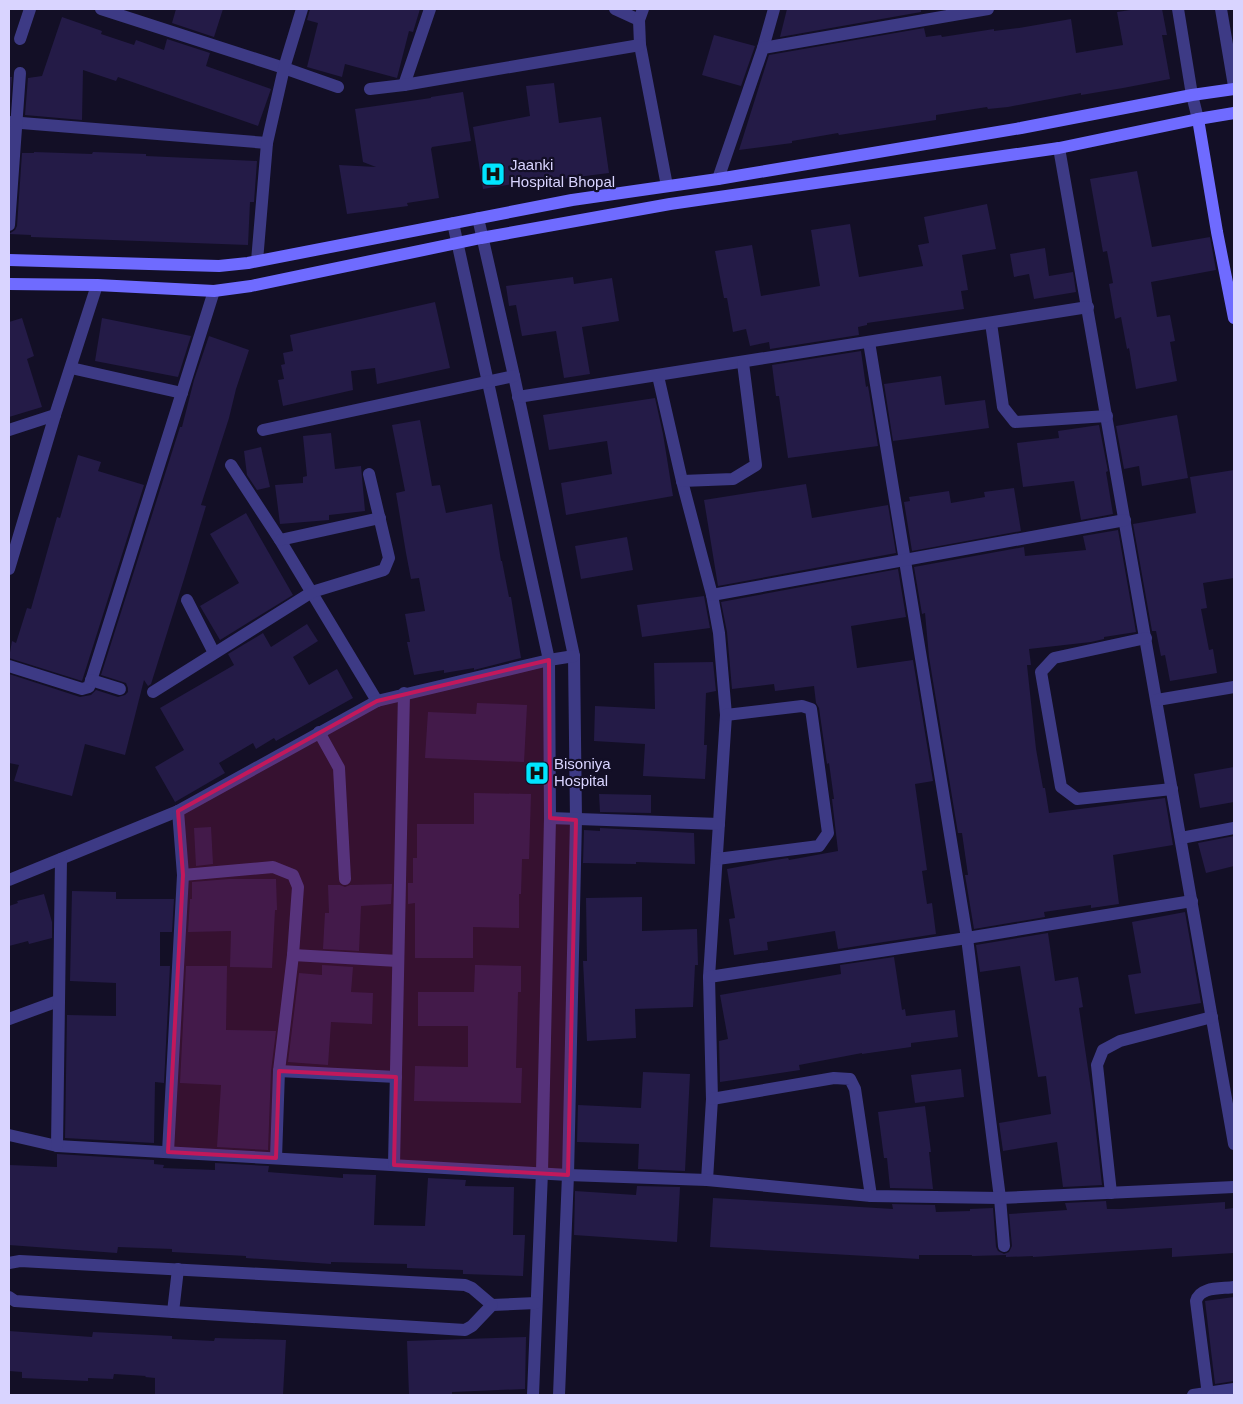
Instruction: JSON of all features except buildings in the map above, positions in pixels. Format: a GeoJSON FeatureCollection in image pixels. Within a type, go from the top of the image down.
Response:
{"type":"FeatureCollection","features":[{"type":"Feature","properties":{"kind":"street"},"geometry":{"type":"LineString","coordinates":[[20,39],[30,9]]}},
{"type":"Feature","properties":{"kind":"street"},"geometry":{"type":"LineString","coordinates":[[101,9],[338,86]]}},
{"type":"Feature","properties":{"kind":"street"},"geometry":{"type":"LineString","coordinates":[[257,261],[267,143],[284,68],[302,9]]}},
{"type":"Feature","properties":{"kind":"street"},"geometry":{"type":"LineString","coordinates":[[404,85],[430,9]]}},
{"type":"Feature","properties":{"kind":"street"},"geometry":{"type":"LineString","coordinates":[[615,9],[641,15],[640,45],[667,186]]}},
{"type":"Feature","properties":{"kind":"street"},"geometry":{"type":"LineString","coordinates":[[718,179],[764,48],[774,9]]}},
{"type":"Feature","properties":{"kind":"street"},"geometry":{"type":"LineString","coordinates":[[764,48],[973,10],[988,9]]}},
{"type":"Feature","properties":{"kind":"street"},"geometry":{"type":"LineString","coordinates":[[1178,9],[1192,95],[1234,318]]}},
{"type":"Feature","properties":{"kind":"street"},"geometry":{"type":"LineString","coordinates":[[9,260],[219,266],[257,261],[572,200],[718,179],[1021,128],[1234,87],[1221,9]]}},
{"type":"Feature","properties":{"kind":"street"},"geometry":{"type":"LineString","coordinates":[[370,89],[404,85],[640,45]]}},
{"type":"Feature","properties":{"kind":"street"},"geometry":{"type":"LineString","coordinates":[[9,225],[13,123],[20,73]]}},
{"type":"Feature","properties":{"kind":"street"},"geometry":{"type":"LineString","coordinates":[[9,284],[97,285],[214,291],[251,286],[481,238],[670,204],[1059,148],[1234,113]]}},
{"type":"Feature","properties":{"kind":"street"},"geometry":{"type":"LineString","coordinates":[[13,123],[267,143]]}},
{"type":"Feature","properties":{"kind":"street"},"geometry":{"type":"LineString","coordinates":[[1059,148],[1234,1144]]}},
{"type":"Feature","properties":{"kind":"street"},"geometry":{"type":"LineString","coordinates":[[478,218],[574,656],[576,820],[568,1175],[560,1395]]}},
{"type":"Feature","properties":{"kind":"street"},"geometry":{"type":"LineString","coordinates":[[453,223],[549,660],[550,818],[542,1172],[533,1395]]}},
{"type":"Feature","properties":{"kind":"street"},"geometry":{"type":"LineString","coordinates":[[9,569],[13,544],[97,285]]}},
{"type":"Feature","properties":{"kind":"street"},"geometry":{"type":"LineString","coordinates":[[9,666],[82,689],[89,687],[214,291]]}},
{"type":"Feature","properties":{"kind":"street"},"geometry":{"type":"LineString","coordinates":[[518,397],[743,363],[1088,307]]}},
{"type":"Feature","properties":{"kind":"street"},"geometry":{"type":"LineString","coordinates":[[991,323],[1003,407],[1015,422],[1107,416]]}},
{"type":"Feature","properties":{"kind":"street"},"geometry":{"type":"LineString","coordinates":[[870,342],[967,938],[1000,1198],[1004,1246]]}},
{"type":"Feature","properties":{"kind":"street"},"geometry":{"type":"LineString","coordinates":[[682,481],[733,479],[756,465],[743,363]]}},
{"type":"Feature","properties":{"kind":"street"},"geometry":{"type":"LineString","coordinates":[[71,368],[182,392]]}},
{"type":"Feature","properties":{"kind":"street"},"geometry":{"type":"LineString","coordinates":[[263,430],[514,376]]}},
{"type":"Feature","properties":{"kind":"street"},"geometry":{"type":"LineString","coordinates":[[658,376],[682,481],[712,595],[719,632],[726,716],[709,977],[712,1099],[707,1180]]}},
{"type":"Feature","properties":{"kind":"street"},"geometry":{"type":"LineString","coordinates":[[9,430],[55,415]]}},
{"type":"Feature","properties":{"kind":"street"},"geometry":{"type":"LineString","coordinates":[[231,465],[280,540],[377,701]]}},
{"type":"Feature","properties":{"kind":"street"},"geometry":{"type":"LineString","coordinates":[[154,692],[312,592],[384,570],[389,558],[369,474]]}},
{"type":"Feature","properties":{"kind":"street"},"geometry":{"type":"LineString","coordinates":[[280,540],[380,518]]}},
{"type":"Feature","properties":{"kind":"street"},"geometry":{"type":"LineString","coordinates":[[712,595],[1125,520]]}},
{"type":"Feature","properties":{"kind":"street"},"geometry":{"type":"LineString","coordinates":[[188,600],[214,653]]}},
{"type":"Feature","properties":{"kind":"street"},"geometry":{"type":"LineString","coordinates":[[1146,638],[1054,658],[1041,672],[1059,777],[1061,787],[1077,799],[1172,789]]}},
{"type":"Feature","properties":{"kind":"street"},"geometry":{"type":"LineString","coordinates":[[9,880],[178,811],[377,701],[404,693],[574,656]]}},
{"type":"Feature","properties":{"kind":"street"},"geometry":{"type":"LineString","coordinates":[[92,680],[120,689]]}},
{"type":"Feature","properties":{"kind":"street"},"geometry":{"type":"LineString","coordinates":[[1157,700],[1234,687]]}},
{"type":"Feature","properties":{"kind":"street"},"geometry":{"type":"LineString","coordinates":[[394,1165],[404,693]]}},
{"type":"Feature","properties":{"kind":"street"},"geometry":{"type":"LineString","coordinates":[[717,859],[819,846],[828,833],[811,709],[802,706],[726,716]]}},
{"type":"Feature","properties":{"kind":"street"},"geometry":{"type":"LineString","coordinates":[[319,732],[339,768],[344,879]]}},
{"type":"Feature","properties":{"kind":"street"},"geometry":{"type":"LineString","coordinates":[[168,1152],[183,875],[178,811]]}},
{"type":"Feature","properties":{"kind":"street"},"geometry":{"type":"LineString","coordinates":[[550,818],[719,824]]}},
{"type":"Feature","properties":{"kind":"street"},"geometry":{"type":"LineString","coordinates":[[1181,838],[1234,828]]}},
{"type":"Feature","properties":{"kind":"street"},"geometry":{"type":"LineString","coordinates":[[56,1146],[61,860]]}},
{"type":"Feature","properties":{"kind":"street"},"geometry":{"type":"LineString","coordinates":[[183,875],[272,867],[293,875],[298,887],[294,955],[279,1071],[276,1158]]}},
{"type":"Feature","properties":{"kind":"street"},"geometry":{"type":"LineString","coordinates":[[709,977],[967,938],[1192,901]]}},
{"type":"Feature","properties":{"kind":"street"},"geometry":{"type":"LineString","coordinates":[[294,955],[398,961]]}},
{"type":"Feature","properties":{"kind":"street"},"geometry":{"type":"LineString","coordinates":[[9,1019],[58,1001]]}},
{"type":"Feature","properties":{"kind":"street"},"geometry":{"type":"LineString","coordinates":[[1111,1193],[1096,1065],[1103,1050],[1120,1041],[1212,1017]]}},
{"type":"Feature","properties":{"kind":"street"},"geometry":{"type":"LineString","coordinates":[[279,1071],[396,1077]]}},
{"type":"Feature","properties":{"kind":"street"},"geometry":{"type":"LineString","coordinates":[[712,1099],[834,1078],[850,1078],[855,1089],[871,1196]]}},
{"type":"Feature","properties":{"kind":"street"},"geometry":{"type":"LineString","coordinates":[[9,1134],[56,1146],[542,1172],[568,1175],[707,1180],[871,1196],[1000,1198],[1234,1187]]}},
{"type":"Feature","properties":{"kind":"street"},"geometry":{"type":"LineString","coordinates":[[9,1263],[20,1261],[464,1285],[472,1288],[492,1305],[536,1303]]}},
{"type":"Feature","properties":{"kind":"street"},"geometry":{"type":"LineString","coordinates":[[173,1312],[178,1269]]}},
{"type":"Feature","properties":{"kind":"street"},"geometry":{"type":"LineString","coordinates":[[1207,1394],[1196,1301],[1197,1296],[1207,1290],[1234,1287]]}},
{"type":"Feature","properties":{"kind":"street"},"geometry":{"type":"LineString","coordinates":[[9,1297],[15,1301],[465,1330],[472,1326],[492,1305]]}},
{"type":"Feature","properties":{"kind":"street"},"geometry":{"type":"LineString","coordinates":[[1193,1395],[1234,1390]]}},
{"type":"Feature","properties":{"kind":"highlighted area"},"geometry":{"type":"Polygon","coordinates":[[[549,660],[550,818],[576,820],[568,1175],[394,1165],[396,1077],[279,1071],[276,1158],[168,1152],[183,875],[178,811],[377,701],[549,660]]]}},
{"type":"Feature","properties":{"kind":"place","name":"Jaanki Hospital Bhopal"},"geometry":{"type":"Point","coordinates":[493,174]}},
{"type":"Feature","properties":{"kind":"place","name":"Bisoniya Hospital"},"geometry":{"type":"Point","coordinates":[537,773]}}]}
